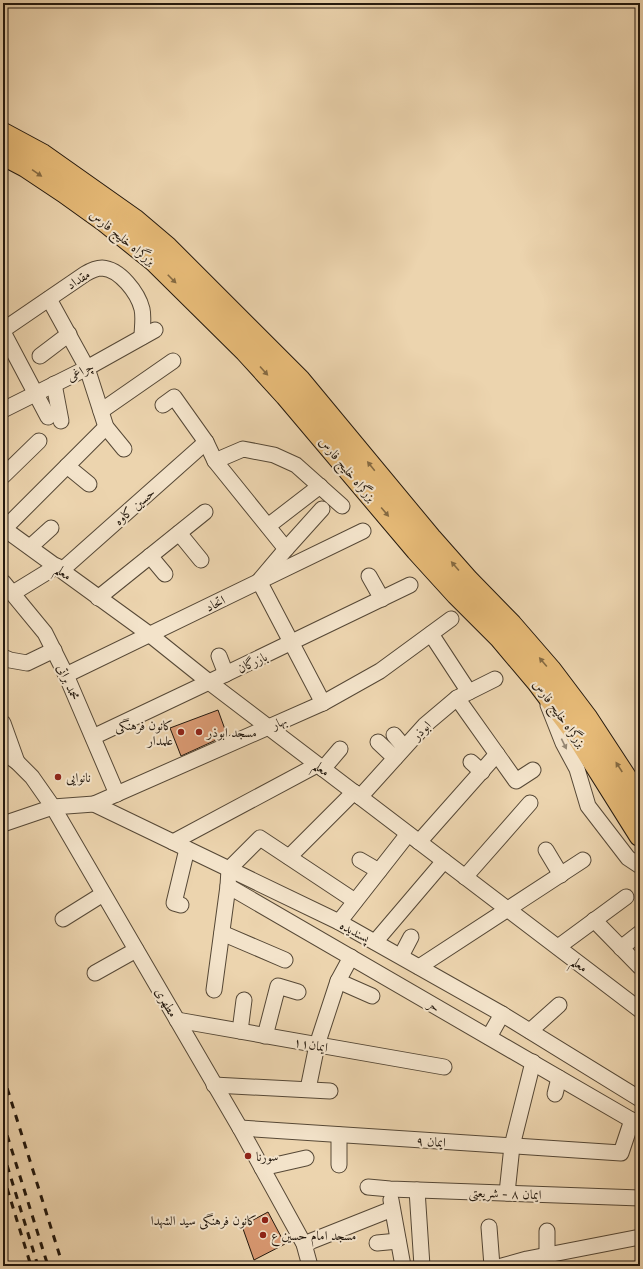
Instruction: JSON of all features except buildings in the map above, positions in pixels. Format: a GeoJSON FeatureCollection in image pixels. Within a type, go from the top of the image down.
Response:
{"type":"FeatureCollection","features":[{"type":"Feature","properties":{"kind":"highway","name":"بزرگراه خلیج فارس"},"geometry":{"type":"LineString","coordinates":[[3,134],[42,155],[134,220],[167,248],[299,380],[430,538],[468,581],[512,625],[550,670],[587,719],[640,800]]}},
{"type":"Feature","properties":{"kind":"highway","name":"بزرگراه خلیج فارس"},"geometry":{"type":"LineString","coordinates":[[3,154],[26,166],[104,220],[149,257],[246,351],[286,395],[417,550],[457,594],[500,637],[538,682],[574,730],[640,835]]}},
{"type":"Feature","properties":{"kind":"street","name":"مقداد"},"geometry":{"type":"LineString","coordinates":[[4,326],[85,274],[94,269],[103,268],[112,271],[128,284],[136,294],[142,309],[142,337]]}},
{"type":"Feature","properties":{"kind":"street"},"geometry":{"type":"LineString","coordinates":[[49,298],[87,368],[106,427],[124,449]]}},
{"type":"Feature","properties":{"kind":"street"},"geometry":{"type":"LineString","coordinates":[[4,326],[35,393],[54,419],[54,384]]}},
{"type":"Feature","properties":{"kind":"street","name":"چراغی"},"geometry":{"type":"LineString","coordinates":[[3,410],[87,368],[155,330]]}},
{"type":"Feature","properties":{"kind":"street"},"geometry":{"type":"LineString","coordinates":[[40,356],[69,334]]}},
{"type":"Feature","properties":{"kind":"street"},"geometry":{"type":"LineString","coordinates":[[101,411],[173,361]]}},
{"type":"Feature","properties":{"kind":"street"},"geometry":{"type":"LineString","coordinates":[[163,405],[174,397],[206,442],[215,461],[286,549]]}},
{"type":"Feature","properties":{"kind":"street"},"geometry":{"type":"LineString","coordinates":[[4,528],[106,427]]}},
{"type":"Feature","properties":{"kind":"street"},"geometry":{"type":"LineString","coordinates":[[3,476],[39,441]]}},
{"type":"Feature","properties":{"kind":"street","name":"حسین کاوه"},"geometry":{"type":"LineString","coordinates":[[8,587],[59,568],[206,442]]}},
{"type":"Feature","properties":{"kind":"street"},"geometry":{"type":"LineString","coordinates":[[215,461],[243,449],[274,454],[296,465],[342,506]]}},
{"type":"Feature","properties":{"kind":"street"},"geometry":{"type":"LineString","coordinates":[[67,466],[89,484]]}},
{"type":"Feature","properties":{"kind":"street"},"geometry":{"type":"LineString","coordinates":[[268,526],[320,486]]}},
{"type":"Feature","properties":{"kind":"street"},"geometry":{"type":"LineString","coordinates":[[322,509],[259,581],[323,703]]}},
{"type":"Feature","properties":{"kind":"street"},"geometry":{"type":"LineString","coordinates":[[98,598],[205,512]]}},
{"type":"Feature","properties":{"kind":"street","name":"معلم"},"geometry":{"type":"LineString","coordinates":[[4,528],[149,634],[320,767],[639,1007]]}},
{"type":"Feature","properties":{"kind":"street"},"geometry":{"type":"LineString","coordinates":[[30,547],[51,528]]}},
{"type":"Feature","properties":{"kind":"street","name":"اتحاد"},"geometry":{"type":"LineString","coordinates":[[66,675],[363,531]]}},
{"type":"Feature","properties":{"kind":"street"},"geometry":{"type":"LineString","coordinates":[[179,533],[201,560]]}},
{"type":"Feature","properties":{"kind":"street"},"geometry":{"type":"LineString","coordinates":[[150,556],[164,574]]}},
{"type":"Feature","properties":{"kind":"street"},"geometry":{"type":"LineString","coordinates":[[369,576],[382,599]]}},
{"type":"Feature","properties":{"kind":"street","name":"بازرگان"},"geometry":{"type":"LineString","coordinates":[[93,737],[410,585]]}},
{"type":"Feature","properties":{"kind":"street","name":"محمد براتی"},"geometry":{"type":"LineString","coordinates":[[8,587],[46,633],[66,675],[117,794]]}},
{"type":"Feature","properties":{"kind":"street","name":"بهار"},"geometry":{"type":"LineString","coordinates":[[94,804],[323,703],[380,671],[451,619]]}},
{"type":"Feature","properties":{"kind":"street"},"geometry":{"type":"LineString","coordinates":[[431,634],[463,695],[497,754],[516,781],[533,770]]}},
{"type":"Feature","properties":{"kind":"street"},"geometry":{"type":"LineString","coordinates":[[3,657],[10,660],[27,663],[54,650]]}},
{"type":"Feature","properties":{"kind":"street"},"geometry":{"type":"LineString","coordinates":[[219,656],[226,674]]}},
{"type":"Feature","properties":{"kind":"street","name":"ابوذر"},"geometry":{"type":"LineString","coordinates":[[289,857],[357,795],[400,753],[425,725],[463,695],[495,679]]}},
{"type":"Feature","properties":{"kind":"street"},"geometry":{"type":"LineString","coordinates":[[538,682],[563,743],[577,769],[588,806],[628,858],[640,866]]}},
{"type":"Feature","properties":{"kind":"street"},"geometry":{"type":"LineString","coordinates":[[3,723],[17,762]]}},
{"type":"Feature","properties":{"kind":"street"},"geometry":{"type":"LineString","coordinates":[[394,735],[400,753]]}},
{"type":"Feature","properties":{"kind":"street"},"geometry":{"type":"LineString","coordinates":[[378,742],[400,753]]}},
{"type":"Feature","properties":{"kind":"street"},"geometry":{"type":"LineString","coordinates":[[173,842],[320,767],[340,749]]}},
{"type":"Feature","properties":{"kind":"street","name":"مطهری"},"geometry":{"type":"LineString","coordinates":[[3,752],[17,762],[32,777],[53,808],[240,1128],[304,1244],[310,1266]]}},
{"type":"Feature","properties":{"kind":"street"},"geometry":{"type":"LineString","coordinates":[[339,922],[379,871],[414,838],[476,767],[497,754]]}},
{"type":"Feature","properties":{"kind":"street"},"geometry":{"type":"LineString","coordinates":[[465,877],[530,803]]}},
{"type":"Feature","properties":{"kind":"street"},"geometry":{"type":"LineString","coordinates":[[3,824],[53,808],[94,804]]}},
{"type":"Feature","properties":{"kind":"street","name":"پسندیده"},"geometry":{"type":"LineString","coordinates":[[94,804],[339,922],[502,1014],[640,1099]]}},
{"type":"Feature","properties":{"kind":"street"},"geometry":{"type":"LineString","coordinates":[[214,990],[229,869],[260,838],[355,901]]}},
{"type":"Feature","properties":{"kind":"street"},"geometry":{"type":"LineString","coordinates":[[181,905],[174,903],[187,849]]}},
{"type":"Feature","properties":{"kind":"street"},"geometry":{"type":"LineString","coordinates":[[546,850],[561,875]]}},
{"type":"Feature","properties":{"kind":"street"},"geometry":{"type":"LineString","coordinates":[[360,860],[379,871]]}},
{"type":"Feature","properties":{"kind":"street"},"geometry":{"type":"LineString","coordinates":[[419,997],[424,970],[507,909],[583,860]]}},
{"type":"Feature","properties":{"kind":"street"},"geometry":{"type":"LineString","coordinates":[[375,942],[444,861]]}},
{"type":"Feature","properties":{"kind":"street","name":"حر"},"geometry":{"type":"LineString","coordinates":[[228,886],[636,1122]]}},
{"type":"Feature","properties":{"kind":"street"},"geometry":{"type":"LineString","coordinates":[[63,919],[103,894]]}},
{"type":"Feature","properties":{"kind":"street"},"geometry":{"type":"LineString","coordinates":[[558,947],[626,897]]}},
{"type":"Feature","properties":{"kind":"street"},"geometry":{"type":"LineString","coordinates":[[594,920],[640,967]]}},
{"type":"Feature","properties":{"kind":"street"},"geometry":{"type":"LineString","coordinates":[[222,933],[251,951],[285,960]]}},
{"type":"Feature","properties":{"kind":"street"},"geometry":{"type":"LineString","coordinates":[[621,948],[640,933]]}},
{"type":"Feature","properties":{"kind":"street"},"geometry":{"type":"LineString","coordinates":[[401,956],[411,937]]}},
{"type":"Feature","properties":{"kind":"street"},"geometry":{"type":"LineString","coordinates":[[95,973],[136,950]]}},
{"type":"Feature","properties":{"kind":"street"},"geometry":{"type":"LineString","coordinates":[[308,1089],[317,1045],[338,981],[351,957]]}},
{"type":"Feature","properties":{"kind":"street"},"geometry":{"type":"LineString","coordinates":[[338,981],[372,996]]}},
{"type":"Feature","properties":{"kind":"street"},"geometry":{"type":"LineString","coordinates":[[265,1036],[278,986],[298,992]]}},
{"type":"Feature","properties":{"kind":"street"},"geometry":{"type":"LineString","coordinates":[[240,1031],[244,1000]]}},
{"type":"Feature","properties":{"kind":"street"},"geometry":{"type":"LineString","coordinates":[[530,1031],[559,1005]]}},
{"type":"Feature","properties":{"kind":"street"},"geometry":{"type":"LineString","coordinates":[[489,1037],[502,1014]]}},
{"type":"Feature","properties":{"kind":"street","name":"ایمان۱۱"},"geometry":{"type":"LineString","coordinates":[[177,1020],[444,1067]]}},
{"type":"Feature","properties":{"kind":"street"},"geometry":{"type":"LineString","coordinates":[[507,1193],[512,1146],[533,1062]]}},
{"type":"Feature","properties":{"kind":"street"},"geometry":{"type":"LineString","coordinates":[[555,1094],[559,1078]]}},
{"type":"Feature","properties":{"kind":"street"},"geometry":{"type":"LineString","coordinates":[[214,1085],[330,1091]]}},
{"type":"Feature","properties":{"kind":"street","name":"ایمان ۹"},"geometry":{"type":"LineString","coordinates":[[240,1128],[621,1153],[636,1122]]}},
{"type":"Feature","properties":{"kind":"street"},"geometry":{"type":"LineString","coordinates":[[339,1135],[339,1165]]}},
{"type":"Feature","properties":{"kind":"street"},"geometry":{"type":"LineString","coordinates":[[262,1168],[306,1158]]}},
{"type":"Feature","properties":{"kind":"street","name":"ایمان ۸ - شریعتی"},"geometry":{"type":"LineString","coordinates":[[368,1187],[640,1198]]}},
{"type":"Feature","properties":{"kind":"street"},"geometry":{"type":"LineString","coordinates":[[390,1189],[402,1266]]}},
{"type":"Feature","properties":{"kind":"street"},"geometry":{"type":"LineString","coordinates":[[417,1190],[422,1266]]}},
{"type":"Feature","properties":{"kind":"street"},"geometry":{"type":"LineString","coordinates":[[304,1244],[392,1209]]}},
{"type":"Feature","properties":{"kind":"street"},"geometry":{"type":"LineString","coordinates":[[489,1227],[492,1266]]}},
{"type":"Feature","properties":{"kind":"street"},"geometry":{"type":"LineString","coordinates":[[547,1231],[548,1255]]}},
{"type":"Feature","properties":{"kind":"street"},"geometry":{"type":"LineString","coordinates":[[502,1266],[527,1259],[640,1237]]}},
{"type":"Feature","properties":{"kind":"street"},"geometry":{"type":"LineString","coordinates":[[377,1243],[398,1241]]}},
{"type":"Feature","properties":{"kind":"railway"},"geometry":{"type":"LineString","coordinates":[[3,1075],[63,1266]]}},
{"type":"Feature","properties":{"kind":"railway"},"geometry":{"type":"LineString","coordinates":[[3,1122],[48,1266]]}},
{"type":"Feature","properties":{"kind":"railway"},"geometry":{"type":"LineString","coordinates":[[3,1152],[38,1266]]}},
{"type":"Feature","properties":{"kind":"railway"},"geometry":{"type":"LineString","coordinates":[[3,1175],[31,1266]]}},
{"type":"Feature","properties":{"kind":"place","name":"کانون فرهنگی علمدار"},"geometry":{"type":"Point","coordinates":[181,732]}},
{"type":"Feature","properties":{"kind":"place","name":"مسجد ابوذر"},"geometry":{"type":"Point","coordinates":[199,732]}},
{"type":"Feature","properties":{"kind":"place","name":"نانوایی"},"geometry":{"type":"Point","coordinates":[58,777]}},
{"type":"Feature","properties":{"kind":"place","name":"سورنا"},"geometry":{"type":"Point","coordinates":[248,1156]}},
{"type":"Feature","properties":{"kind":"place","name":"کانون فرهنگی سید الشهدا"},"geometry":{"type":"Point","coordinates":[265,1220]}},
{"type":"Feature","properties":{"kind":"place","name":"مسجد امام حسین ع"},"geometry":{"type":"Point","coordinates":[263,1235]}}]}
